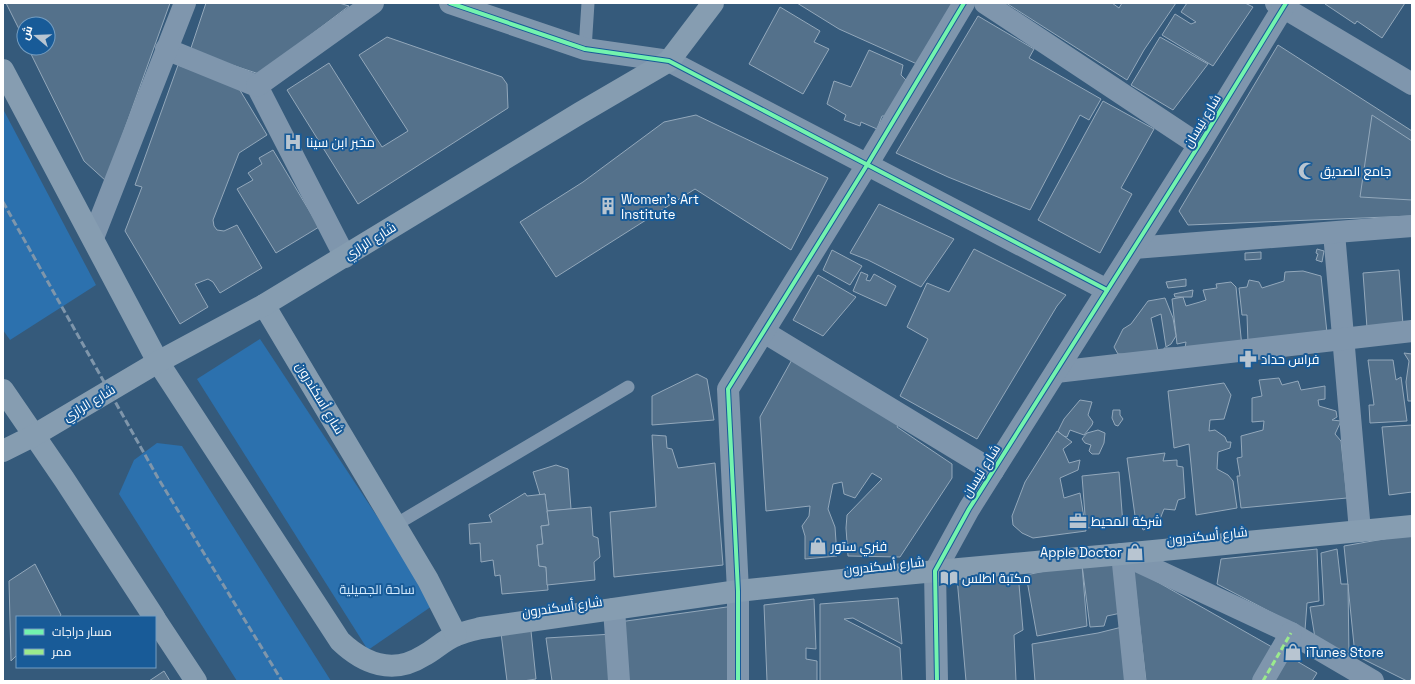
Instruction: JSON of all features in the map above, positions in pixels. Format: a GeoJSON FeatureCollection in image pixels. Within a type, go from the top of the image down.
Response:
{"type":"FeatureCollection","features":[{"type":"Feature","properties":{"kind":"main road","name":"شارع الرازي"},"geometry":{"type":"LineString","coordinates":[[3,451],[33,436],[158,362],[264,305],[580,113],[669,61],[713,3]]}},
{"type":"Feature","properties":{"kind":"main road"},"geometry":{"type":"LineString","coordinates":[[3,70],[158,362],[340,641],[359,657],[381,666],[391,674],[408,663],[423,657],[456,635]]}},
{"type":"Feature","properties":{"kind":"main road","name":"شارع أسكندرون"},"geometry":{"type":"LineString","coordinates":[[264,305],[428,580],[456,635],[481,628],[738,591],[1412,526]]}},
{"type":"Feature","properties":{"kind":"main road"},"geometry":{"type":"LineString","coordinates":[[3,390],[33,436],[64,479],[153,616]]}},
{"type":"Feature","properties":{"kind":"main road"},"geometry":{"type":"LineString","coordinates":[[156,621],[196,681]]}},
{"type":"Feature","properties":{"kind":"street"},"geometry":{"type":"LineString","coordinates":[[93,238],[184,3]]}},
{"type":"Feature","properties":{"kind":"street"},"geometry":{"type":"LineString","coordinates":[[257,86],[373,3]]}},
{"type":"Feature","properties":{"kind":"street"},"geometry":{"type":"LineString","coordinates":[[450,3],[585,49],[669,61],[1107,290]]}},
{"type":"Feature","properties":{"kind":"street"},"geometry":{"type":"LineString","coordinates":[[738,681],[738,591],[728,389],[867,165],[964,3]]}},
{"type":"Feature","properties":{"kind":"street"},"geometry":{"type":"LineString","coordinates":[[985,3],[1199,145]]}},
{"type":"Feature","properties":{"kind":"street"},"geometry":{"type":"LineString","coordinates":[[1281,4],[1412,84]]}},
{"type":"Feature","properties":{"kind":"street","name":"شارع نيسان"},"geometry":{"type":"LineString","coordinates":[[934,571],[969,509],[1199,145],[1281,4]]}},
{"type":"Feature","properties":{"kind":"street"},"geometry":{"type":"LineString","coordinates":[[166,50],[257,86],[345,257]]}},
{"type":"Feature","properties":{"kind":"street"},"geometry":{"type":"LineString","coordinates":[[1134,248],[1412,226]]}},
{"type":"Feature","properties":{"kind":"street"},"geometry":{"type":"LineString","coordinates":[[1334,233],[1360,531]]}},
{"type":"Feature","properties":{"kind":"street"},"geometry":{"type":"LineString","coordinates":[[1056,372],[1412,331]]}},
{"type":"Feature","properties":{"kind":"street"},"geometry":{"type":"LineString","coordinates":[[764,332],[993,471]]}},
{"type":"Feature","properties":{"kind":"street"},"geometry":{"type":"LineString","coordinates":[[1122,554],[1291,633],[1373,681]]}},
{"type":"Feature","properties":{"kind":"street"},"geometry":{"type":"LineString","coordinates":[[1122,554],[1135,681]]}},
{"type":"Feature","properties":{"kind":"street"},"geometry":{"type":"LineString","coordinates":[[934,571],[938,680]]}},
{"type":"Feature","properties":{"kind":"street"},"geometry":{"type":"LineString","coordinates":[[614,609],[619,681]]}},
{"type":"Feature","properties":{"kind":"street"},"geometry":{"type":"LineString","coordinates":[[1264,681],[1291,633]]}},
{"type":"Feature","properties":{"kind":"lane"},"geometry":{"type":"LineString","coordinates":[[585,49],[588,3]]}},
{"type":"Feature","properties":{"kind":"lane"},"geometry":{"type":"LineString","coordinates":[[395,525],[628,387]]}},
{"type":"Feature","properties":{"kind":"green space"},"geometry":{"type":"Polygon","coordinates":[[[3,109],[96,285],[10,340],[3,330],[3,109]]]}},
{"type":"Feature","properties":{"kind":"green space","name":"ساحة الجميلية"},"geometry":{"type":"Polygon","coordinates":[[[260,339],[435,604],[368,650],[197,379],[260,339]]]}},
{"type":"Feature","properties":{"kind":"green space"},"geometry":{"type":"Polygon","coordinates":[[[157,443],[182,446],[331,681],[237,681],[119,494],[134,460],[157,443]]]}},
{"type":"Feature","properties":{"kind":"building"},"geometry":{"type":"Polygon","coordinates":[[[6,3],[170,3],[106,181],[84,161],[32,56],[56,56],[56,16],[16,16],[16,23],[6,3]]]}},
{"type":"Feature","properties":{"kind":"building"},"geometry":{"type":"Polygon","coordinates":[[[206,3],[339,3],[349,6],[259,74],[190,51],[206,3]]]}},
{"type":"Feature","properties":{"kind":"building"},"geometry":{"type":"Polygon","coordinates":[[[797,3],[954,3],[917,64],[839,29],[797,3]]]}},
{"type":"Feature","properties":{"kind":"building"},"geometry":{"type":"Polygon","coordinates":[[[1006,3],[1112,3],[1119,8],[1122,3],[1176,3],[1144,50],[1127,80],[1006,3]]]}},
{"type":"Feature","properties":{"kind":"building"},"geometry":{"type":"Polygon","coordinates":[[[1187,3],[1245,3],[1253,7],[1213,66],[1162,35],[1175,14],[1191,24],[1196,22],[1181,12],[1187,3]]]}},
{"type":"Feature","properties":{"kind":"building"},"geometry":{"type":"Polygon","coordinates":[[[1405,3],[1382,38],[1357,21],[1355,24],[1325,4],[1405,3]]]}},
{"type":"Feature","properties":{"kind":"building"},"geometry":{"type":"Polygon","coordinates":[[[780,7],[820,31],[814,42],[829,49],[803,94],[749,64],[780,7]]]}},
{"type":"Feature","properties":{"kind":"building"},"geometry":{"type":"Polygon","coordinates":[[[978,16],[1034,49],[1029,58],[1101,99],[1089,120],[1080,115],[1030,210],[948,177],[896,153],[978,16]]]}},
{"type":"Feature","properties":{"kind":"building"},"geometry":{"type":"Polygon","coordinates":[[[387,37],[502,77],[507,84],[508,108],[358,204],[287,90],[329,63],[382,147],[408,131],[359,55],[387,37]]]}},
{"type":"Feature","properties":{"kind":"building"},"geometry":{"type":"Polygon","coordinates":[[[1160,37],[1208,64],[1173,110],[1131,85],[1160,37]]]}},
{"type":"Feature","properties":{"kind":"building","name":"جامع الصديق"},"geometry":{"type":"Polygon","coordinates":[[[1278,45],[1412,131],[1412,216],[1188,225],[1179,211],[1278,45]]]}},
{"type":"Feature","properties":{"kind":"building"},"geometry":{"type":"Polygon","coordinates":[[[869,50],[903,65],[901,75],[907,81],[889,116],[882,116],[877,129],[861,122],[860,126],[844,120],[846,115],[827,104],[834,81],[851,87],[869,50]]]}},
{"type":"Feature","properties":{"kind":"building"},"geometry":{"type":"Polygon","coordinates":[[[178,65],[238,87],[267,135],[239,153],[213,220],[214,226],[217,230],[224,231],[237,225],[262,268],[220,293],[213,282],[208,279],[195,284],[208,307],[180,324],[125,231],[142,187],[135,185],[178,65]]]}},
{"type":"Feature","properties":{"kind":"building"},"geometry":{"type":"Polygon","coordinates":[[[1103,101],[1154,129],[1121,188],[1132,194],[1100,253],[1038,220],[1103,101]]]}},
{"type":"Feature","properties":{"kind":"building","name":"Women's Art Institute"},"geometry":{"type":"Polygon","coordinates":[[[696,115],[828,178],[791,250],[695,189],[556,277],[520,222],[583,182],[664,122],[696,115]]]}},
{"type":"Feature","properties":{"kind":"building","name":"جامع الصديق"},"geometry":{"type":"Polygon","coordinates":[[[1372,115],[1412,141],[1412,200],[1360,197],[1372,115]]]}},
{"type":"Feature","properties":{"kind":"building"},"geometry":{"type":"Polygon","coordinates":[[[273,150],[319,227],[276,253],[237,189],[253,180],[248,173],[262,164],[259,158],[273,150]]]}},
{"type":"Feature","properties":{"kind":"building"},"geometry":{"type":"Polygon","coordinates":[[[879,204],[954,239],[921,287],[868,260],[850,253],[879,204]]]}},
{"type":"Feature","properties":{"kind":"building"},"geometry":{"type":"Polygon","coordinates":[[[974,249],[1066,295],[1057,306],[977,439],[900,396],[928,339],[907,327],[927,283],[949,292],[974,249]]]}},
{"type":"Feature","properties":{"kind":"building"},"geometry":{"type":"Polygon","coordinates":[[[1317,249],[1324,251],[1322,262],[1316,260],[1318,254],[1316,253],[1317,249]]]}},
{"type":"Feature","properties":{"kind":"building"},"geometry":{"type":"Polygon","coordinates":[[[832,250],[862,266],[850,285],[823,270],[832,250]]]}},
{"type":"Feature","properties":{"kind":"building"},"geometry":{"type":"Polygon","coordinates":[[[1261,252],[1261,259],[1245,260],[1245,253],[1261,252]]]}},
{"type":"Feature","properties":{"kind":"building"},"geometry":{"type":"Polygon","coordinates":[[[1399,270],[1403,325],[1367,328],[1363,273],[1399,270]]]}},
{"type":"Feature","properties":{"kind":"building"},"geometry":{"type":"Polygon","coordinates":[[[1303,271],[1321,276],[1327,333],[1248,343],[1247,315],[1242,315],[1239,288],[1247,287],[1249,280],[1259,282],[1262,288],[1284,281],[1285,272],[1303,271]]]}},
{"type":"Feature","properties":{"kind":"building"},"geometry":{"type":"Polygon","coordinates":[[[861,272],[868,275],[866,280],[870,281],[874,274],[896,286],[886,306],[853,291],[861,272]]]}},
{"type":"Feature","properties":{"kind":"building"},"geometry":{"type":"Polygon","coordinates":[[[818,275],[856,297],[823,336],[793,320],[818,275]]]}},
{"type":"Feature","properties":{"kind":"building"},"geometry":{"type":"Polygon","coordinates":[[[1186,279],[1186,286],[1168,288],[1166,282],[1186,279]]]}},
{"type":"Feature","properties":{"kind":"building"},"geometry":{"type":"Polygon","coordinates":[[[1231,282],[1236,287],[1242,347],[1165,357],[1164,348],[1185,348],[1186,342],[1177,344],[1172,299],[1183,297],[1186,306],[1200,302],[1206,300],[1203,290],[1217,288],[1216,284],[1231,282]]]}},
{"type":"Feature","properties":{"kind":"building"},"geometry":{"type":"Polygon","coordinates":[[[1193,290],[1192,297],[1175,297],[1174,294],[1193,290]]]}},
{"type":"Feature","properties":{"kind":"building"},"geometry":{"type":"Polygon","coordinates":[[[1165,298],[1173,318],[1176,336],[1171,344],[1166,347],[1161,314],[1151,318],[1159,356],[1118,354],[1114,347],[1123,329],[1131,324],[1148,301],[1165,298]]]}},
{"type":"Feature","properties":{"kind":"building"},"geometry":{"type":"Polygon","coordinates":[[[1404,353],[1412,354],[1412,401],[1408,401],[1406,382],[1409,361],[1404,353]]]}},
{"type":"Feature","properties":{"kind":"building"},"geometry":{"type":"Polygon","coordinates":[[[794,356],[898,425],[897,427],[952,464],[952,478],[900,557],[848,556],[846,528],[847,515],[882,479],[872,473],[855,498],[844,494],[842,482],[833,484],[828,509],[835,527],[837,556],[805,559],[805,536],[802,526],[809,516],[810,506],[766,511],[760,417],[794,356]]]}},
{"type":"Feature","properties":{"kind":"building"},"geometry":{"type":"Polygon","coordinates":[[[1368,360],[1393,360],[1396,380],[1401,377],[1407,421],[1370,423],[1369,405],[1374,405],[1368,360]]]}},
{"type":"Feature","properties":{"kind":"building"},"geometry":{"type":"Polygon","coordinates":[[[697,374],[707,379],[714,420],[652,425],[652,396],[697,374]]]}},
{"type":"Feature","properties":{"kind":"building"},"geometry":{"type":"Polygon","coordinates":[[[1279,378],[1282,385],[1298,381],[1301,390],[1325,386],[1325,399],[1318,400],[1319,406],[1336,411],[1337,417],[1332,420],[1341,421],[1335,434],[1341,441],[1347,498],[1241,508],[1237,476],[1240,476],[1237,458],[1242,457],[1241,436],[1263,430],[1264,421],[1252,422],[1252,398],[1262,396],[1259,380],[1279,378]]]}},
{"type":"Feature","properties":{"kind":"building"},"geometry":{"type":"Polygon","coordinates":[[[1224,383],[1231,395],[1224,419],[1210,420],[1209,431],[1215,430],[1225,437],[1227,442],[1231,442],[1230,448],[1218,452],[1217,469],[1228,475],[1233,481],[1237,508],[1196,515],[1189,444],[1174,448],[1168,391],[1224,383]]]}},
{"type":"Feature","properties":{"kind":"building"},"geometry":{"type":"Polygon","coordinates":[[[1080,400],[1092,402],[1088,415],[1093,422],[1092,425],[1084,435],[1070,430],[1067,437],[1063,436],[1058,431],[1064,419],[1080,400]]]}},
{"type":"Feature","properties":{"kind":"building"},"geometry":{"type":"Polygon","coordinates":[[[1113,410],[1120,410],[1120,415],[1123,419],[1118,426],[1115,425],[1112,418],[1113,410]]]}},
{"type":"Feature","properties":{"kind":"building"},"geometry":{"type":"Polygon","coordinates":[[[1412,425],[1412,492],[1389,495],[1382,427],[1412,425]]]}},
{"type":"Feature","properties":{"kind":"building"},"geometry":{"type":"Polygon","coordinates":[[[1098,430],[1105,433],[1104,443],[1099,454],[1092,454],[1089,451],[1091,445],[1085,443],[1082,439],[1087,433],[1098,430]]]}},
{"type":"Feature","properties":{"kind":"building"},"geometry":{"type":"Polygon","coordinates":[[[1057,431],[1072,442],[1063,449],[1069,463],[1080,460],[1078,470],[1060,478],[1064,498],[1080,493],[1086,531],[1033,538],[1022,533],[1013,525],[1012,516],[1025,482],[1057,431]]]}},
{"type":"Feature","properties":{"kind":"building"},"geometry":{"type":"Polygon","coordinates":[[[652,435],[666,436],[667,448],[672,449],[678,468],[715,463],[723,565],[614,577],[610,512],[656,507],[652,435]]]}},
{"type":"Feature","properties":{"kind":"building"},"geometry":{"type":"Polygon","coordinates":[[[1165,453],[1163,461],[1177,460],[1177,466],[1183,467],[1185,498],[1178,500],[1175,510],[1164,509],[1160,519],[1157,521],[1157,525],[1143,530],[1141,523],[1136,523],[1127,458],[1165,453]]]}},
{"type":"Feature","properties":{"kind":"building"},"geometry":{"type":"Polygon","coordinates":[[[556,465],[568,469],[571,509],[547,511],[545,494],[540,495],[533,472],[556,465]]]}},
{"type":"Feature","properties":{"kind":"building"},"geometry":{"type":"Polygon","coordinates":[[[1119,472],[1123,525],[1086,528],[1082,476],[1119,472]]]}},
{"type":"Feature","properties":{"kind":"building"},"geometry":{"type":"Polygon","coordinates":[[[525,493],[527,496],[545,494],[549,525],[541,526],[543,544],[537,545],[539,566],[546,567],[548,590],[502,594],[500,575],[495,576],[493,560],[481,562],[480,543],[470,544],[469,524],[492,522],[489,515],[525,493]]]}},
{"type":"Feature","properties":{"kind":"building"},"geometry":{"type":"Polygon","coordinates":[[[591,507],[593,536],[598,538],[600,557],[594,562],[595,580],[547,585],[546,567],[539,566],[537,545],[543,544],[541,526],[549,525],[547,511],[591,507]]]}},
{"type":"Feature","properties":{"kind":"building"},"geometry":{"type":"Polygon","coordinates":[[[1412,534],[1412,677],[1410,681],[1407,681],[1355,655],[1344,546],[1412,534]]]}},
{"type":"Feature","properties":{"kind":"building"},"geometry":{"type":"Polygon","coordinates":[[[1317,549],[1319,601],[1307,603],[1305,630],[1217,584],[1221,559],[1317,549]]]}},
{"type":"Feature","properties":{"kind":"building"},"geometry":{"type":"Polygon","coordinates":[[[1337,549],[1341,584],[1348,584],[1349,657],[1315,638],[1310,607],[1324,605],[1321,553],[1337,549]]]}},
{"type":"Feature","properties":{"kind":"building"},"geometry":{"type":"Polygon","coordinates":[[[1118,561],[1121,613],[1107,616],[1104,626],[1090,627],[1082,565],[1118,561]]]}},
{"type":"Feature","properties":{"kind":"building"},"geometry":{"type":"Polygon","coordinates":[[[35,564],[61,615],[16,616],[16,656],[11,661],[9,581],[35,564]]]}},
{"type":"Feature","properties":{"kind":"building"},"geometry":{"type":"Polygon","coordinates":[[[1074,565],[1082,565],[1087,626],[1037,636],[1026,575],[1074,565]]]}},
{"type":"Feature","properties":{"kind":"building"},"geometry":{"type":"Polygon","coordinates":[[[1133,568],[1272,647],[1256,681],[1146,681],[1133,568]]]}},
{"type":"Feature","properties":{"kind":"building"},"geometry":{"type":"Polygon","coordinates":[[[1018,573],[1023,630],[1014,635],[1016,681],[966,681],[957,578],[1018,573]]]}},
{"type":"Feature","properties":{"kind":"building"},"geometry":{"type":"Polygon","coordinates":[[[898,598],[902,644],[853,618],[844,619],[900,648],[902,681],[820,681],[820,604],[898,598]]]}},
{"type":"Feature","properties":{"kind":"building"},"geometry":{"type":"Polygon","coordinates":[[[814,599],[816,649],[806,648],[806,659],[817,661],[817,681],[767,681],[764,605],[814,599]]]}},
{"type":"Feature","properties":{"kind":"building"},"geometry":{"type":"Polygon","coordinates":[[[734,606],[731,681],[625,681],[619,622],[734,606]]]}},
{"type":"Feature","properties":{"kind":"building"},"geometry":{"type":"Polygon","coordinates":[[[1122,627],[1128,681],[1035,681],[1032,644],[1098,633],[1122,627]]]}},
{"type":"Feature","properties":{"kind":"building"},"geometry":{"type":"Polygon","coordinates":[[[531,631],[536,679],[507,681],[501,633],[531,631]]]}},
{"type":"Feature","properties":{"kind":"building"},"geometry":{"type":"Polygon","coordinates":[[[613,634],[615,681],[552,681],[546,638],[613,634]]]}},
{"type":"Feature","properties":{"kind":"building"},"geometry":{"type":"Polygon","coordinates":[[[1283,653],[1317,673],[1312,681],[1268,681],[1283,653]]]}},
{"type":"Feature","properties":{"kind":"building"},"geometry":{"type":"Polygon","coordinates":[[[164,671],[170,681],[149,681],[164,671]]]}},
{"type":"Feature","properties":{"kind":"railway"},"geometry":{"type":"LineString","coordinates":[[3,202],[158,478],[282,681]]}},
{"type":"Feature","properties":{"kind":"marked path"},"geometry":{"type":"LineString","coordinates":[[1263,681],[1291,633]]}},
{"type":"Feature","properties":{"kind":"cycle path"},"geometry":{"type":"LineString","coordinates":[[450,3],[585,49],[669,61],[1107,290]]}},
{"type":"Feature","properties":{"kind":"cycle path"},"geometry":{"type":"LineString","coordinates":[[738,681],[738,591],[728,389],[867,165],[964,3]]}},
{"type":"Feature","properties":{"kind":"cycle path"},"geometry":{"type":"LineString","coordinates":[[937,681],[935,571],[969,509],[1199,145],[1286,3]]}},
{"type":"Feature","properties":{"kind":"place","name":"مخبر ابن سينا"},"geometry":{"type":"Point","coordinates":[293,142]}},
{"type":"Feature","properties":{"kind":"place","name":"جامع الصديق"},"geometry":{"type":"Point","coordinates":[1307,171]}},
{"type":"Feature","properties":{"kind":"place","name":"Women's Art Institute"},"geometry":{"type":"Point","coordinates":[608,206]}},
{"type":"Feature","properties":{"kind":"place","name":"فراس حداد"},"geometry":{"type":"Point","coordinates":[1248,359]}},
{"type":"Feature","properties":{"kind":"place","name":"شركة المحيط"},"geometry":{"type":"Point","coordinates":[1078,521]}},
{"type":"Feature","properties":{"kind":"place","name":"فنري ستور"},"geometry":{"type":"Point","coordinates":[818,546]}},
{"type":"Feature","properties":{"kind":"place","name":"Apple Doctor"},"geometry":{"type":"Point","coordinates":[1135,552]}},
{"type":"Feature","properties":{"kind":"place","name":"مكتبة اطلس"},"geometry":{"type":"Point","coordinates":[949,578]}},
{"type":"Feature","properties":{"kind":"place","name":"iTunes Store"},"geometry":{"type":"Point","coordinates":[1293,652]}}]}
